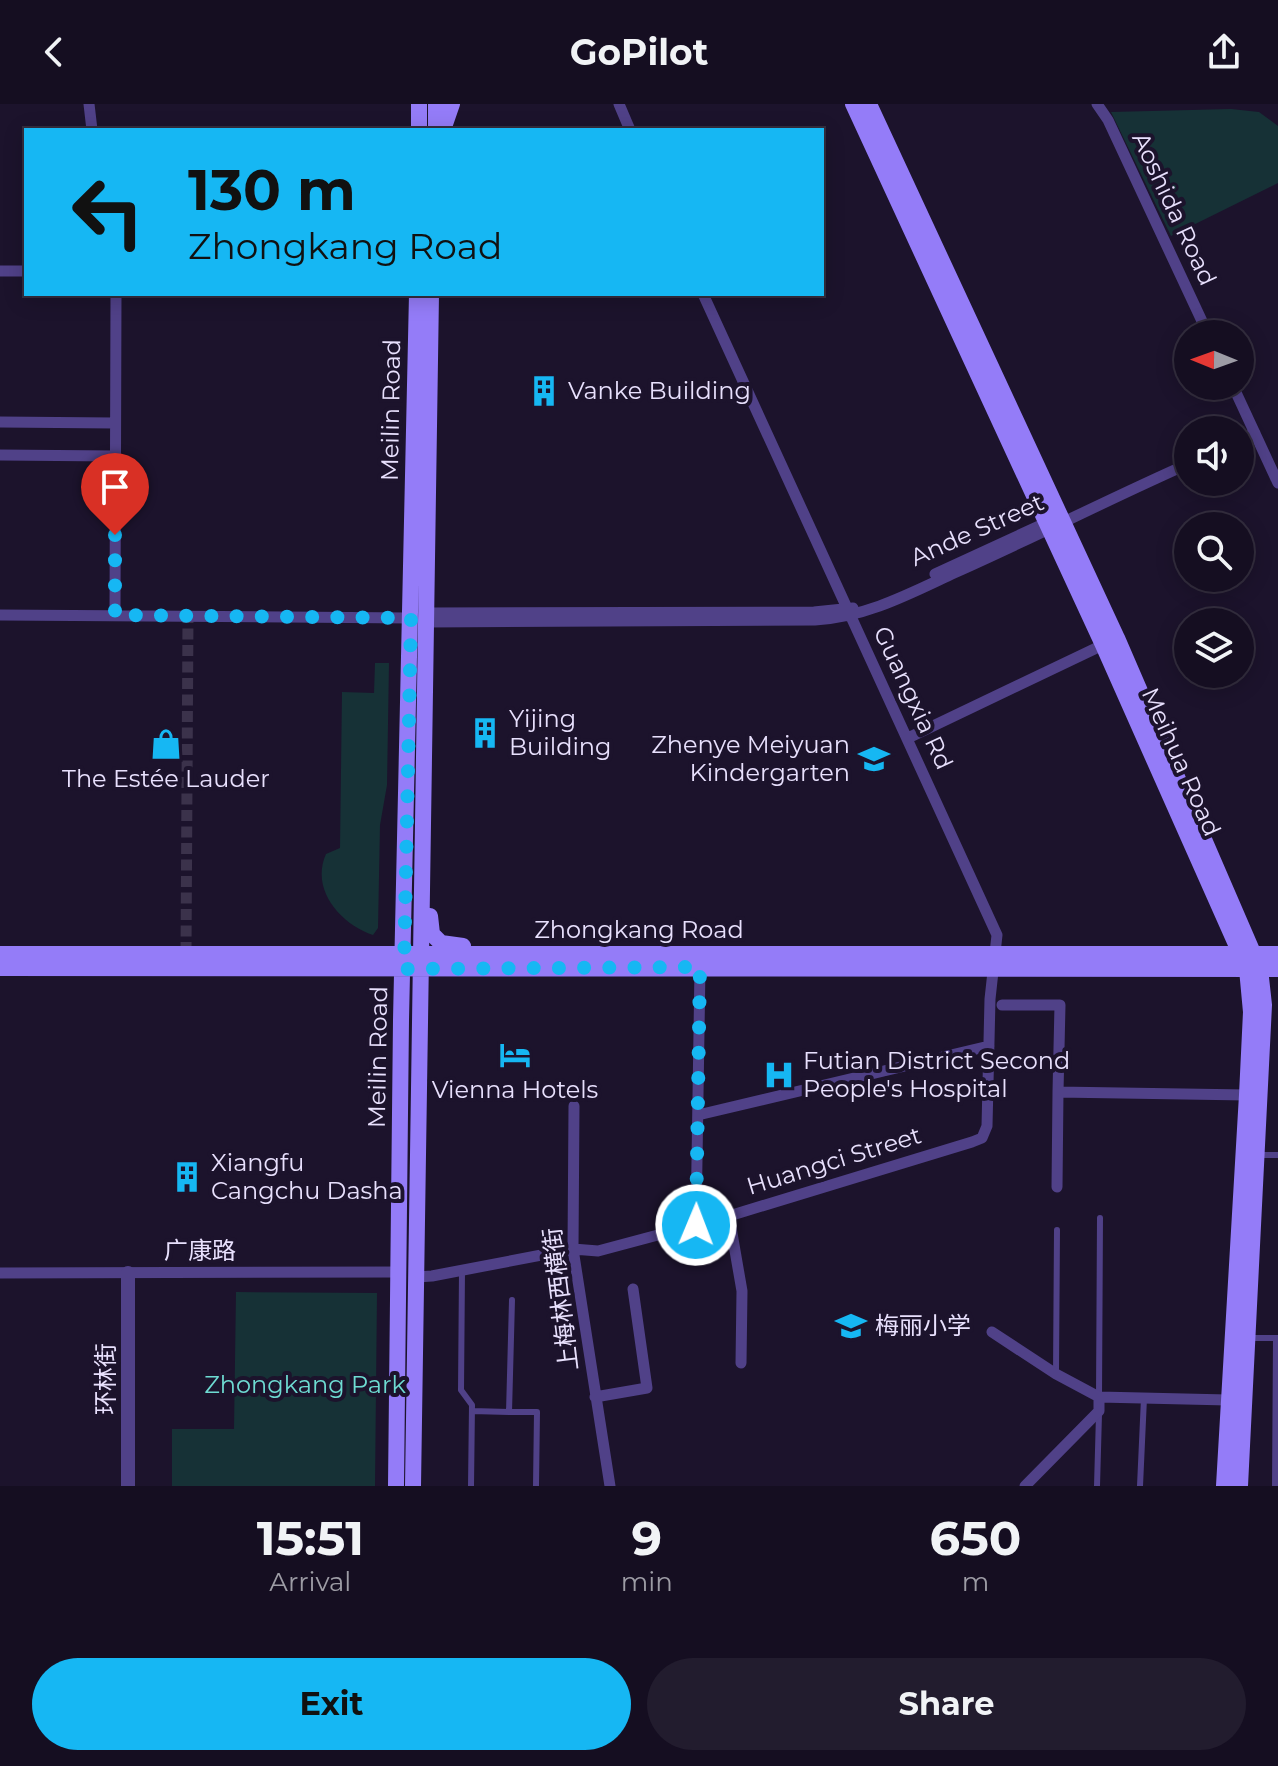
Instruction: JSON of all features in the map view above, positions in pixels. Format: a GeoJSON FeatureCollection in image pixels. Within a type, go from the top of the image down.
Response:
{"type":"FeatureCollection","features":[{"type":"Feature","properties":{"kind":"main road"},"geometry":{"type":"LineString","coordinates":[[419,104],[419,128]]}},
{"type":"Feature","properties":{"kind":"main road"},"geometry":{"type":"LineString","coordinates":[[436,104],[436,128]]}},
{"type":"Feature","properties":{"kind":"main road"},"geometry":{"type":"LineString","coordinates":[[444,128],[452,104]]}},
{"type":"Feature","properties":{"kind":"main road","name":"Meihua Road"},"geometry":{"type":"LineString","coordinates":[[853,104],[1058,522]]}},
{"type":"Feature","properties":{"kind":"main road","name":"Meihua Road"},"geometry":{"type":"LineString","coordinates":[[869,104],[1058,522],[1250,961],[1264,1005],[1240,1486]]}},
{"type":"Feature","properties":{"kind":"main road","name":"Meilin Road"},"geometry":{"type":"LineString","coordinates":[[396,1486],[424,883],[417,296]]}},
{"type":"Feature","properties":{"kind":"main road","name":"Meilin Road"},"geometry":{"type":"LineString","coordinates":[[413,1486],[401,1020],[422,617],[431,296]]}},
{"type":"Feature","properties":{"kind":"main road"},"geometry":{"type":"LineString","coordinates":[[401,1020],[397,993],[388,981],[383,977],[356,976],[342,962],[381,951],[391,944],[395,937],[396,906],[406,882]]}},
{"type":"Feature","properties":{"kind":"main road"},"geometry":{"type":"LineString","coordinates":[[420,1020],[427,1007],[428,989],[436,978],[444,974],[466,973],[478,961],[467,946],[441,943],[432,934],[424,883]]}},
{"type":"Feature","properties":{"kind":"main road","name":"Zhongkang Road"},"geometry":{"type":"LineString","coordinates":[[0,954],[342,962]]}},
{"type":"Feature","properties":{"kind":"main road","name":"Zhongkang Road"},"geometry":{"type":"LineString","coordinates":[[0,968],[478,961],[1250,961],[1278,954]]}},
{"type":"Feature","properties":{"kind":"main road","name":"Zhongkang Road"},"geometry":{"type":"LineString","coordinates":[[478,961],[700,967],[994,962]]}},
{"type":"Feature","properties":{"kind":"main road","name":"Meihua Road"},"geometry":{"type":"LineString","coordinates":[[1224,1486],[1247,1095],[1250,961]]}},
{"type":"Feature","properties":{"kind":"main road","name":"Zhongkang Road"},"geometry":{"type":"LineString","coordinates":[[1250,961],[1278,969]]}},
{"type":"Feature","properties":{"kind":"street"},"geometry":{"type":"LineString","coordinates":[[89,104],[92,128]]}},
{"type":"Feature","properties":{"kind":"street"},"geometry":{"type":"LineString","coordinates":[[619,104],[629,128]]}},
{"type":"Feature","properties":{"kind":"street","name":"Aoshida Road"},"geometry":{"type":"LineString","coordinates":[[1097,104],[1108,120],[1201,320]]}},
{"type":"Feature","properties":{"kind":"street"},"geometry":{"type":"LineString","coordinates":[[0,271],[24,271]]}},
{"type":"Feature","properties":{"kind":"street"},"geometry":{"type":"LineString","coordinates":[[115,615],[116,296]]}},
{"type":"Feature","properties":{"kind":"street","name":"Guangxia Rd"},"geometry":{"type":"LineString","coordinates":[[704,296],[997,935],[987,1126],[982,1138]]}},
{"type":"Feature","properties":{"kind":"street"},"geometry":{"type":"LineString","coordinates":[[1240,400],[1278,483]]}},
{"type":"Feature","properties":{"kind":"street"},"geometry":{"type":"LineString","coordinates":[[0,422],[114,423]]}},
{"type":"Feature","properties":{"kind":"street"},"geometry":{"type":"LineString","coordinates":[[0,455],[114,456]]}},
{"type":"Feature","properties":{"kind":"street","name":"Ande Street"},"geometry":{"type":"LineString","coordinates":[[0,615],[800,620],[848,613],[1174,470]]}},
{"type":"Feature","properties":{"kind":"street"},"geometry":{"type":"LineString","coordinates":[[908,738],[1110,641]]}},
{"type":"Feature","properties":{"kind":"street"},"geometry":{"type":"LineString","coordinates":[[696,1225],[700,967]]}},
{"type":"Feature","properties":{"kind":"street"},"geometry":{"type":"LineString","coordinates":[[1002,1005],[1060,1005],[1057,1187]]}},
{"type":"Feature","properties":{"kind":"street"},"geometry":{"type":"LineString","coordinates":[[698,1115],[989,1046]]}},
{"type":"Feature","properties":{"kind":"street"},"geometry":{"type":"LineString","coordinates":[[1058,1092],[1247,1095]]}},
{"type":"Feature","properties":{"kind":"street","name":"上梅林西横街"},"geometry":{"type":"LineString","coordinates":[[574,1106],[573,1249],[610,1486]]}},
{"type":"Feature","properties":{"kind":"street","name":"Huangci Street"},"geometry":{"type":"LineString","coordinates":[[408,1275],[462,1271],[573,1249],[598,1251],[729,1216],[982,1138]]}},
{"type":"Feature","properties":{"kind":"street"},"geometry":{"type":"LineString","coordinates":[[729,1216],[742,1291],[741,1363]]}},
{"type":"Feature","properties":{"kind":"street","name":"广康路"},"geometry":{"type":"LineString","coordinates":[[0,1273],[408,1275]]}},
{"type":"Feature","properties":{"kind":"street","name":"环林街"},"geometry":{"type":"LineString","coordinates":[[128,1273],[128,1486]]}},
{"type":"Feature","properties":{"kind":"street"},"geometry":{"type":"LineString","coordinates":[[595,1397],[647,1388],[633,1289]]}},
{"type":"Feature","properties":{"kind":"street"},"geometry":{"type":"LineString","coordinates":[[992,1332],[1056,1374],[1099,1397],[1228,1400]]}},
{"type":"Feature","properties":{"kind":"street"},"geometry":{"type":"LineString","coordinates":[[1025,1486],[1099,1411],[1099,1397]]}},
{"type":"Feature","properties":{"kind":"lane"},"geometry":{"type":"LineString","coordinates":[[1256,1155],[1278,1155]]}},
{"type":"Feature","properties":{"kind":"lane"},"geometry":{"type":"LineString","coordinates":[[1099,1397],[1100,1218]]}},
{"type":"Feature","properties":{"kind":"lane"},"geometry":{"type":"LineString","coordinates":[[1056,1374],[1057,1230]]}},
{"type":"Feature","properties":{"kind":"lane"},"geometry":{"type":"LineString","coordinates":[[462,1271],[461,1390],[472,1405],[471,1486]]}},
{"type":"Feature","properties":{"kind":"lane"},"geometry":{"type":"LineString","coordinates":[[509,1412],[512,1300]]}},
{"type":"Feature","properties":{"kind":"lane"},"geometry":{"type":"LineString","coordinates":[[1247,1338],[1277,1338],[1275,1486]]}},
{"type":"Feature","properties":{"kind":"lane"},"geometry":{"type":"LineString","coordinates":[[1140,1486],[1144,1397]]}},
{"type":"Feature","properties":{"kind":"lane"},"geometry":{"type":"LineString","coordinates":[[472,1411],[537,1412],[536,1486]]}},
{"type":"Feature","properties":{"kind":"lane"},"geometry":{"type":"LineString","coordinates":[[1097,1486],[1099,1411]]}},
{"type":"Feature","properties":{"kind":"green space"},"geometry":{"type":"Polygon","coordinates":[[[1231,109],[1259,112],[1278,126],[1278,183],[1171,236],[1111,112],[1231,109]]]}},
{"type":"Feature","properties":{"kind":"green space"},"geometry":{"type":"Polygon","coordinates":[[[375,663],[389,663],[387,785],[380,825],[378,928],[373,935],[350,923],[332,904],[325,893],[322,867],[326,854],[340,848],[342,692],[374,693],[375,663]]]}},
{"type":"Feature","properties":{"kind":"green space","name":"Zhongkang Park"},"geometry":{"type":"Polygon","coordinates":[[[236,1292],[377,1293],[375,1486],[172,1486],[172,1429],[234,1429],[236,1292]]]}},
{"type":"Feature","properties":{"kind":"tunnel"},"geometry":{"type":"LineString","coordinates":[[186,953],[188,616]]}},
{"type":"Feature","properties":{"kind":"place","name":"Vanke Building"},"geometry":{"type":"Point","coordinates":[544,391]}},
{"type":"Feature","properties":{"kind":"place","name":"Yijing Building"},"geometry":{"type":"Point","coordinates":[485,733]}},
{"type":"Feature","properties":{"kind":"place","name":"The Estée Lauder"},"geometry":{"type":"Point","coordinates":[166,744]}},
{"type":"Feature","properties":{"kind":"place","name":"Zhenye Meiyuan Kindergarten"},"geometry":{"type":"Point","coordinates":[874,759]}},
{"type":"Feature","properties":{"kind":"place","name":"Vienna Hotels"},"geometry":{"type":"Point","coordinates":[515,1055]}},
{"type":"Feature","properties":{"kind":"place","name":"Futian District Second People's Hospital"},"geometry":{"type":"Point","coordinates":[779,1075]}},
{"type":"Feature","properties":{"kind":"place","name":"Xiangfu Cangchu Dasha"},"geometry":{"type":"Point","coordinates":[187,1177]}},
{"type":"Feature","properties":{"kind":"place","name":"梅丽小学"},"geometry":{"type":"Point","coordinates":[851,1326]}},
{"type":"Feature","properties":{"kind":"route"},"geometry":{"type":"LineString","coordinates":[[115,535],[115,615],[411,618],[404,969],[700,967],[696,1225]]}}]}
